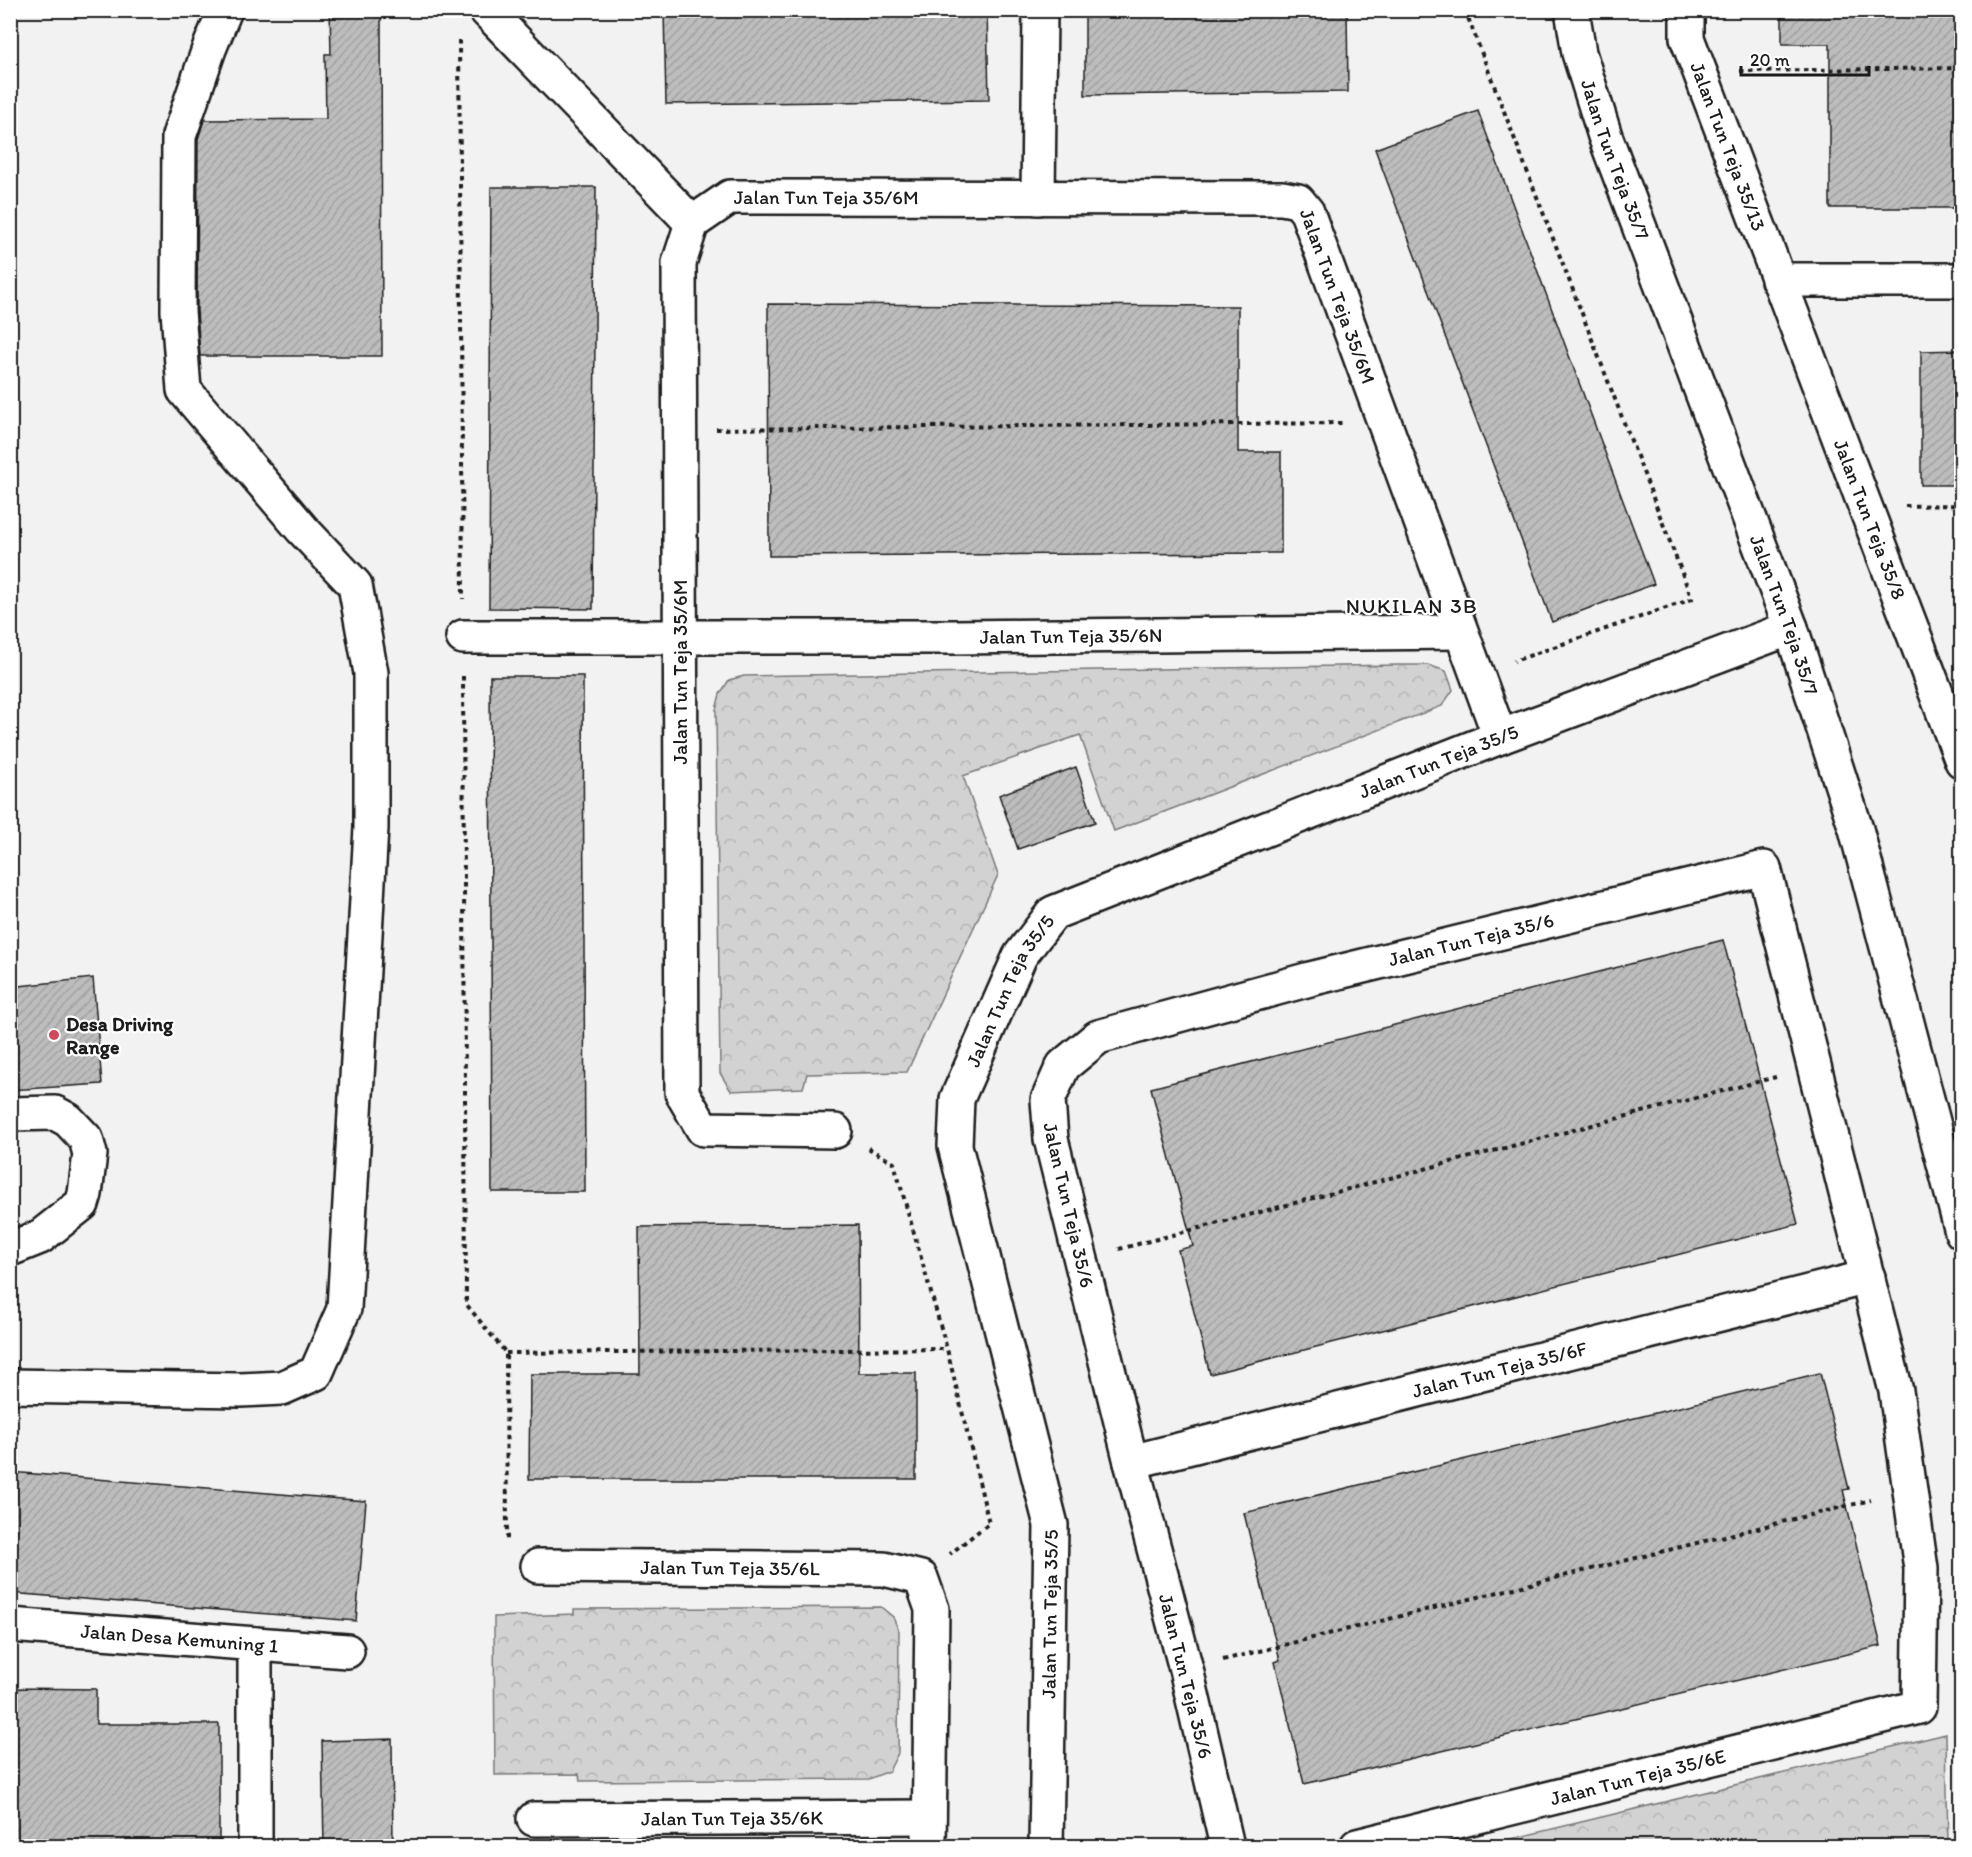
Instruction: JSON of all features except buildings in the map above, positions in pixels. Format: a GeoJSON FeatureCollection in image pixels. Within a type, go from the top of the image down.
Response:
{"type":"FeatureCollection","features":[{"type":"Feature","properties":{"kind":"street"},"geometry":{"type":"LineString","coordinates":[[10,1386],[240,1390],[282,1388],[316,1373],[344,1309],[371,828],[371,673],[355,585],[302,529],[184,390],[178,311],[179,135],[225,10]]}},
{"type":"Feature","properties":{"kind":"street"},"geometry":{"type":"LineString","coordinates":[[486,10],[692,223]]}},
{"type":"Feature","properties":{"kind":"street"},"geometry":{"type":"LineString","coordinates":[[1038,198],[1040,10]]}},
{"type":"Feature","properties":{"kind":"street","name":"Jalan Tun Teja 35/7"},"geometry":{"type":"LineString","coordinates":[[1572,10],[1579,53],[1605,136],[1791,628],[1856,829],[1954,1169],[1962,1232]]}},
{"type":"Feature","properties":{"kind":"street","name":"Jalan Tun Teja 35/13"},"geometry":{"type":"LineString","coordinates":[[1687,10],[1687,38],[1778,279]]}},
{"type":"Feature","properties":{"kind":"street","name":"Jalan Tun Teja 35/6M"},"geometry":{"type":"LineString","coordinates":[[835,1131],[703,1129],[682,1093],[679,262],[692,223],[730,197],[1282,198],[1298,201],[1306,212],[1500,737]]}},
{"type":"Feature","properties":{"kind":"street"},"geometry":{"type":"LineString","coordinates":[[1778,279],[1962,280]]}},
{"type":"Feature","properties":{"kind":"street","name":"Jalan Tun Teja 35/8"},"geometry":{"type":"LineString","coordinates":[[1778,279],[1864,506],[1958,740]]}},
{"type":"Feature","properties":{"kind":"street","name":"Jalan Tun Teja 35/5"},"geometry":{"type":"LineString","coordinates":[[1046,1846],[1051,1525],[955,1146],[957,1099],[1020,956],[1053,913],[1500,737],[1791,628]]}},
{"type":"Feature","properties":{"kind":"street","name":"Jalan Tun Teja 35/6N"},"geometry":{"type":"LineString","coordinates":[[463,637],[955,637],[1461,632]]}},
{"type":"Feature","properties":{"kind":"street","name":"Jalan Tun Teja 35/6"},"geometry":{"type":"LineString","coordinates":[[1227,1846],[1186,1669],[1131,1462],[1051,1139],[1048,1100],[1063,1066],[1098,1037],[1310,979],[1764,868],[1815,1066]]}},
{"type":"Feature","properties":{"kind":"street"},"geometry":{"type":"LineString","coordinates":[[1815,1066],[1896,1390],[1910,1490]]}},
{"type":"Feature","properties":{"kind":"street"},"geometry":{"type":"LineString","coordinates":[[10,1113],[56,1113],[68,1119],[86,1139],[90,1154],[82,1204],[40,1237],[10,1249]]}},
{"type":"Feature","properties":{"kind":"street","name":"Jalan Tun Teja 35/6F"},"geometry":{"type":"LineString","coordinates":[[1131,1462],[1868,1277]]}},
{"type":"Feature","properties":{"kind":"street","name":"Jalan Tun Teja 35/6E"},"geometry":{"type":"LineString","coordinates":[[1357,1846],[1919,1707],[1921,1569],[1910,1490]]}},
{"type":"Feature","properties":{"kind":"street","name":"Jalan Tun Teja 35/6L"},"geometry":{"type":"LineString","coordinates":[[538,1566],[884,1569],[921,1578]]}},
{"type":"Feature","properties":{"kind":"street"},"geometry":{"type":"LineString","coordinates":[[921,1578],[932,1609],[929,1832]]}},
{"type":"Feature","properties":{"kind":"street","name":"Jalan Desa Kemuning 1"},"geometry":{"type":"LineString","coordinates":[[10,1625],[347,1651]]}},
{"type":"Feature","properties":{"kind":"street"},"geometry":{"type":"LineString","coordinates":[[255,1644],[255,1846]]}},
{"type":"Feature","properties":{"kind":"street","name":"Jalan Tun Teja 35/6K"},"geometry":{"type":"LineString","coordinates":[[534,1819],[929,1832]]}},
{"type":"Feature","properties":{"kind":"path"},"geometry":{"type":"LineString","coordinates":[[1465,10],[1692,599],[1477,674]]}},
{"type":"Feature","properties":{"kind":"path"},"geometry":{"type":"LineString","coordinates":[[459,39],[466,1304],[506,1353],[507,1543],[538,1566]]}},
{"type":"Feature","properties":{"kind":"path"},"geometry":{"type":"LineString","coordinates":[[1700,71],[1962,68]]}},
{"type":"Feature","properties":{"kind":"path"},"geometry":{"type":"LineString","coordinates":[[679,430],[1385,423]]}},
{"type":"Feature","properties":{"kind":"path"},"geometry":{"type":"LineString","coordinates":[[1864,506],[1962,505]]}},
{"type":"Feature","properties":{"kind":"path"},"geometry":{"type":"LineString","coordinates":[[1081,1258],[1815,1066]]}},
{"type":"Feature","properties":{"kind":"path"},"geometry":{"type":"LineString","coordinates":[[835,1131],[894,1162],[947,1349],[989,1523],[921,1578]]}},
{"type":"Feature","properties":{"kind":"path"},"geometry":{"type":"LineString","coordinates":[[506,1353],[947,1349]]}},
{"type":"Feature","properties":{"kind":"path"},"geometry":{"type":"LineString","coordinates":[[1186,1669],[1910,1490]]}},
{"type":"Feature","properties":{"kind":"green space"},"geometry":{"type":"Polygon","coordinates":[[[1428,665],[1446,671],[1453,690],[1442,706],[1114,831],[1080,735],[963,776],[998,875],[907,1072],[807,1074],[803,1088],[731,1091],[720,1073],[716,710],[720,694],[729,680],[744,676],[1428,665]]]}},
{"type":"Feature","properties":{"kind":"green space"},"geometry":{"type":"Polygon","coordinates":[[[881,1607],[893,1617],[899,1631],[898,1753],[889,1771],[869,1779],[580,1781],[579,1774],[495,1775],[494,1617],[574,1614],[574,1609],[881,1607]]]}},
{"type":"Feature","properties":{"kind":"green space"},"geometry":{"type":"Polygon","coordinates":[[[1946,1734],[1948,1846],[1482,1846],[1946,1734]]]}},
{"type":"Feature","properties":{"kind":"place","name":"Desa Driving Range"},"geometry":{"type":"Point","coordinates":[54,1035]}},
{"type":"Feature","properties":{"kind":"district","name":"NUKILAN 3B"},"geometry":{"type":"Point","coordinates":[1412,606]}}]}
